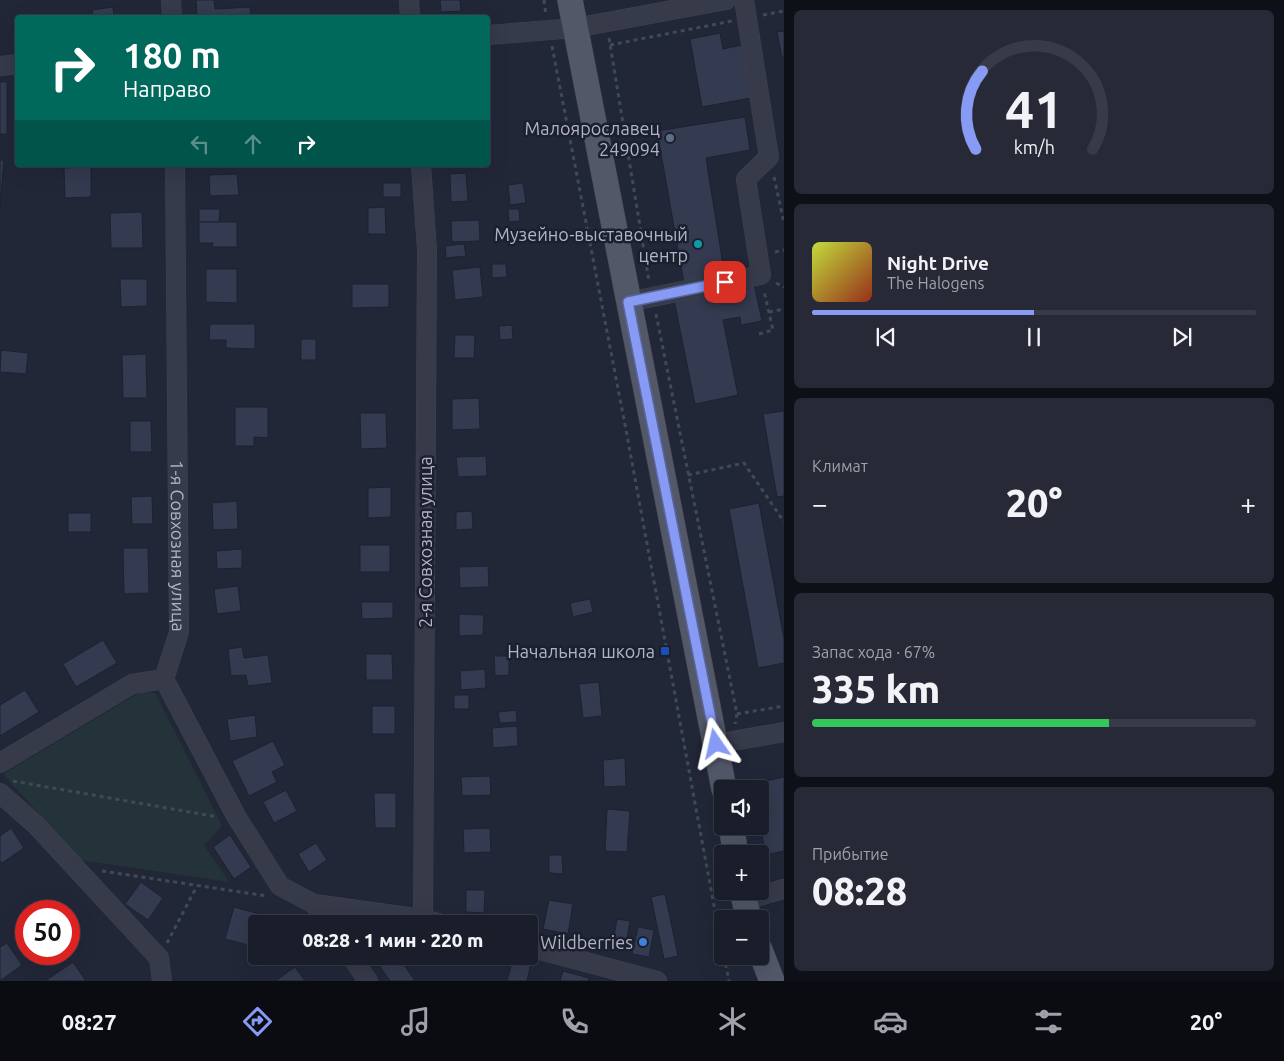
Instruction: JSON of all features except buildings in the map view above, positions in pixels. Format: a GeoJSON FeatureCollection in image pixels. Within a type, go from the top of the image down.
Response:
{"type":"FeatureCollection","features":[{"type":"Feature","properties":{"kind":"main road"},"geometry":{"type":"LineString","coordinates":[[570,0],[628,302],[724,743],[724,780]]}},
{"type":"Feature","properties":{"kind":"main road"},"geometry":{"type":"LineString","coordinates":[[766,965],[772,981]]}},
{"type":"Feature","properties":{"kind":"street"},"geometry":{"type":"LineString","coordinates":[[170,0],[172,15]]}},
{"type":"Feature","properties":{"kind":"street"},"geometry":{"type":"LineString","coordinates":[[409,0],[410,15]]}},
{"type":"Feature","properties":{"kind":"street"},"geometry":{"type":"LineString","coordinates":[[490,35],[575,28],[726,0]]}},
{"type":"Feature","properties":{"kind":"street"},"geometry":{"type":"LineString","coordinates":[[628,302],[651,288],[760,275],[746,179],[770,157],[745,9]]}},
{"type":"Feature","properties":{"kind":"street"},"geometry":{"type":"LineString","coordinates":[[0,66],[15,64]]}},
{"type":"Feature","properties":{"kind":"street","name":"1-я Совхозная улица"},"geometry":{"type":"LineString","coordinates":[[164,679],[179,632],[176,167]]}},
{"type":"Feature","properties":{"kind":"street","name":"2-я Совхозная улица"},"geometry":{"type":"LineString","coordinates":[[421,167],[427,250],[423,915]]}},
{"type":"Feature","properties":{"kind":"street"},"geometry":{"type":"LineString","coordinates":[[0,763],[132,684],[164,679],[239,821],[280,886],[314,904],[394,915]]}},
{"type":"Feature","properties":{"kind":"street"},"geometry":{"type":"LineString","coordinates":[[724,743],[784,732]]}},
{"type":"Feature","properties":{"kind":"street"},"geometry":{"type":"LineString","coordinates":[[5,787],[36,825],[159,958],[162,981]]}},
{"type":"Feature","properties":{"kind":"street"},"geometry":{"type":"LineString","coordinates":[[745,903],[784,889]]}},
{"type":"Feature","properties":{"kind":"street"},"geometry":{"type":"LineString","coordinates":[[314,904],[322,915]]}},
{"type":"Feature","properties":{"kind":"street"},"geometry":{"type":"LineString","coordinates":[[538,949],[657,981]]}},
{"type":"Feature","properties":{"kind":"street"},"geometry":{"type":"LineString","coordinates":[[357,965],[368,981]]}},
{"type":"Feature","properties":{"kind":"path"},"geometry":{"type":"LineString","coordinates":[[544,0],[548,30],[626,430],[715,910]]}},
{"type":"Feature","properties":{"kind":"path"},"geometry":{"type":"LineString","coordinates":[[610,45],[745,9],[784,11]]}},
{"type":"Feature","properties":{"kind":"path"},"geometry":{"type":"LineString","coordinates":[[607,22],[651,288],[737,714],[724,743]]}},
{"type":"Feature","properties":{"kind":"path"},"geometry":{"type":"LineString","coordinates":[[770,157],[784,223]]}},
{"type":"Feature","properties":{"kind":"path"},"geometry":{"type":"LineString","coordinates":[[760,275],[784,288]]}},
{"type":"Feature","properties":{"kind":"path"},"geometry":{"type":"LineString","coordinates":[[759,334],[773,330],[760,275]]}},
{"type":"Feature","properties":{"kind":"path"},"geometry":{"type":"LineString","coordinates":[[769,312],[784,309]]}},
{"type":"Feature","properties":{"kind":"path"},"geometry":{"type":"LineString","coordinates":[[688,475],[744,463],[784,522]]}},
{"type":"Feature","properties":{"kind":"path"},"geometry":{"type":"LineString","coordinates":[[737,714],[784,706]]}},
{"type":"Feature","properties":{"kind":"path"},"geometry":{"type":"LineString","coordinates":[[5,787],[239,821]]}},
{"type":"Feature","properties":{"kind":"path"},"geometry":{"type":"LineString","coordinates":[[74,866],[275,898]]}},
{"type":"Feature","properties":{"kind":"path"},"geometry":{"type":"LineString","coordinates":[[159,958],[197,886]]}},
{"type":"Feature","properties":{"kind":"path"},"geometry":{"type":"LineString","coordinates":[[725,965],[728,981]]}},
{"type":"Feature","properties":{"kind":"shaded area"},"geometry":{"type":"Polygon","coordinates":[[[142,691],[155,693],[222,826],[204,845],[229,882],[81,860],[3,774],[142,691]]]}},
{"type":"Feature","properties":{"kind":"place","name":"Малоярославец 249094"},"geometry":{"type":"Point","coordinates":[670,138]}},
{"type":"Feature","properties":{"kind":"place","name":"Музейно-выставочный центр"},"geometry":{"type":"Point","coordinates":[698,244]}},
{"type":"Feature","properties":{"kind":"place","name":"Начальная школа"},"geometry":{"type":"Point","coordinates":[665,651]}},
{"type":"Feature","properties":{"kind":"place","name":"Wildberries"},"geometry":{"type":"Point","coordinates":[643,942]}},
{"type":"Feature","properties":{"kind":"route"},"geometry":{"type":"LineString","coordinates":[[716,744],[628,302],[725,282]]}}]}
